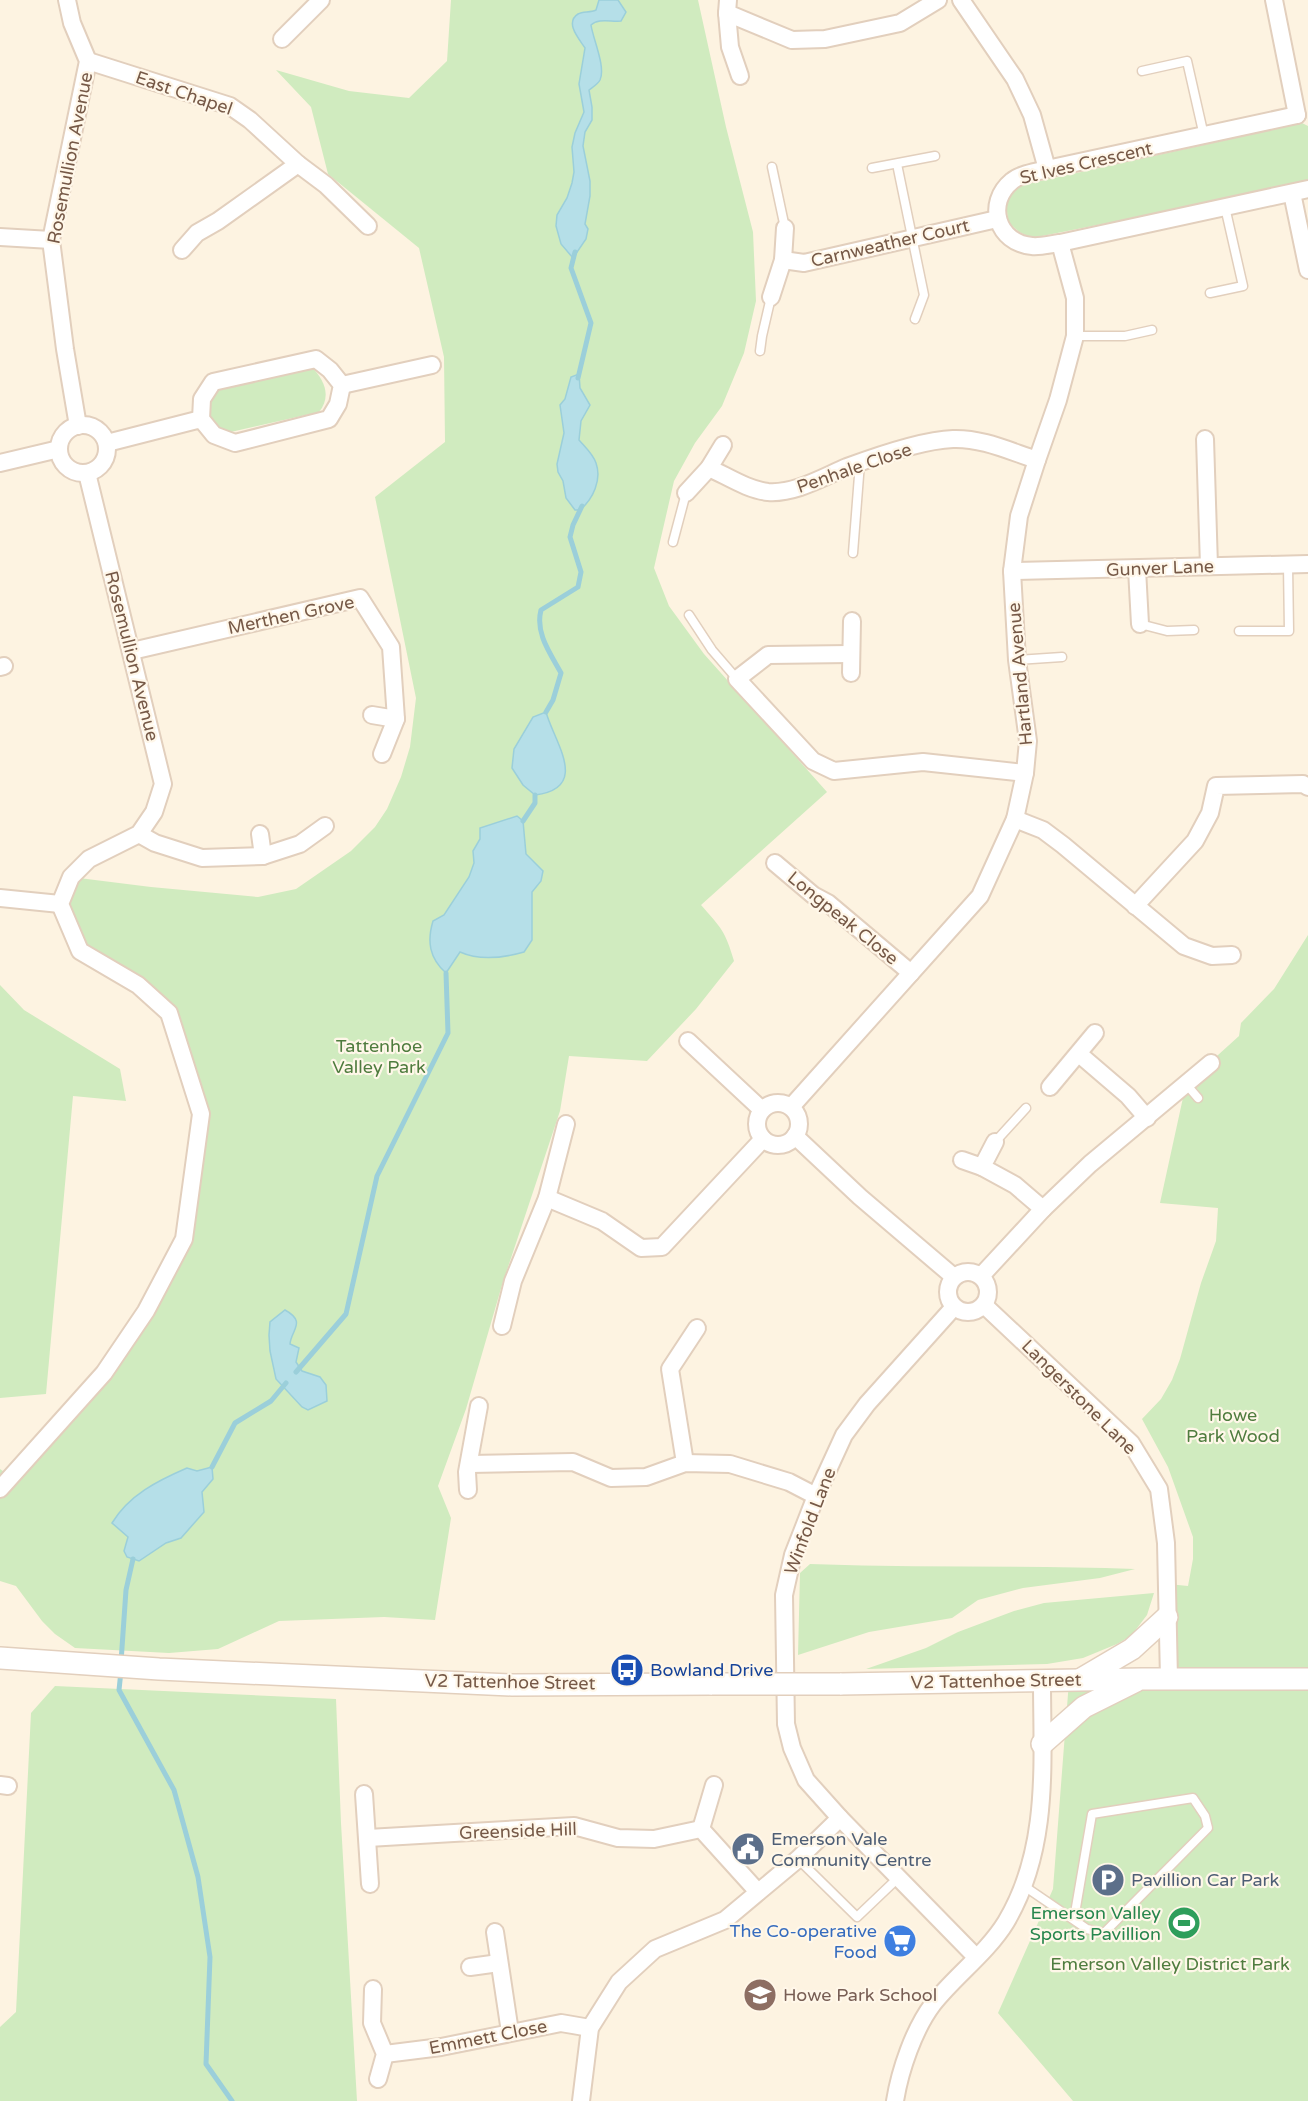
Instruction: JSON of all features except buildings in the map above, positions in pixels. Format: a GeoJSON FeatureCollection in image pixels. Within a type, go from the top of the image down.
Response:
{"type":"FeatureCollection","features":[{"type":"Feature","properties":{"kind":"street","name":"Rosemullion Avenue"},"geometry":{"type":"LineString","coordinates":[[67,0],[72,23],[88,61],[51,240],[64,349],[78,426]]}},
{"type":"Feature","properties":{"kind":"street"},"geometry":{"type":"LineString","coordinates":[[282,39],[321,0]]}},
{"type":"Feature","properties":{"kind":"street"},"geometry":{"type":"LineString","coordinates":[[727,7],[792,40],[825,39],[900,23],[938,0]]}},
{"type":"Feature","properties":{"kind":"street"},"geometry":{"type":"LineString","coordinates":[[961,0],[1015,79],[1032,115],[1047,169]]}},
{"type":"Feature","properties":{"kind":"street"},"geometry":{"type":"LineString","coordinates":[[1275,0],[1303,117]]}},
{"type":"Feature","properties":{"kind":"street"},"geometry":{"type":"LineString","coordinates":[[727,7],[730,48],[740,76]]}},
{"type":"Feature","properties":{"kind":"street","name":"East Chapel"},"geometry":{"type":"LineString","coordinates":[[88,61],[231,106],[326,185],[368,225]]}},
{"type":"Feature","properties":{"kind":"street","name":"St Ives Crescent"},"geometry":{"type":"LineString","coordinates":[[997,219],[997,201],[1012,180],[1047,169],[1204,135],[1303,117]]}},
{"type":"Feature","properties":{"kind":"street"},"geometry":{"type":"LineString","coordinates":[[182,250],[197,233],[218,222],[298,164]]}},
{"type":"Feature","properties":{"kind":"street"},"geometry":{"type":"LineString","coordinates":[[997,219],[1008,237],[1030,246],[1060,243],[1300,191],[1307,261]]}},
{"type":"Feature","properties":{"kind":"street","name":"Carnweather Court"},"geometry":{"type":"LineString","coordinates":[[783,260],[804,263],[997,219]]}},
{"type":"Feature","properties":{"kind":"street","name":"Carnweather Court"},"geometry":{"type":"LineString","coordinates":[[771,297],[783,260],[784,228]]}},
{"type":"Feature","properties":{"kind":"street"},"geometry":{"type":"LineString","coordinates":[[0,237],[51,240]]}},
{"type":"Feature","properties":{"kind":"street","name":"Hartland Avenue"},"geometry":{"type":"LineString","coordinates":[[791,1107],[980,896],[1015,819],[1025,773],[1028,741],[1017,660],[1012,571],[1019,516],[1058,400],[1076,336],[1075,298],[1060,243]]}},
{"type":"Feature","properties":{"kind":"street"},"geometry":{"type":"LineString","coordinates":[[316,359],[330,370],[342,385],[338,404],[329,419],[234,443],[214,435],[201,419],[202,399],[213,382],[316,359]]}},
{"type":"Feature","properties":{"kind":"street"},"geometry":{"type":"LineString","coordinates":[[342,385],[432,365]]}},
{"type":"Feature","properties":{"kind":"street"},"geometry":{"type":"LineString","coordinates":[[107,443],[201,419]]}},
{"type":"Feature","properties":{"kind":"street"},"geometry":{"type":"LineString","coordinates":[[78,426],[96,429],[101,432],[107,443],[104,462],[94,471],[87,473],[68,468],[63,462],[59,449],[64,434],[78,426]]}},
{"type":"Feature","properties":{"kind":"street","name":"Penhale Close"},"geometry":{"type":"LineString","coordinates":[[709,468],[751,488],[776,491],[798,487],[860,462],[950,439],[974,440],[1037,460]]}},
{"type":"Feature","properties":{"kind":"street"},"geometry":{"type":"LineString","coordinates":[[1205,439],[1209,566]]}},
{"type":"Feature","properties":{"kind":"street"},"geometry":{"type":"LineString","coordinates":[[686,493],[709,468],[723,445]]}},
{"type":"Feature","properties":{"kind":"street"},"geometry":{"type":"LineString","coordinates":[[0,463],[59,449]]}},
{"type":"Feature","properties":{"kind":"street","name":"Rosemullion Avenue"},"geometry":{"type":"LineString","coordinates":[[87,473],[163,784],[154,812],[139,834]]}},
{"type":"Feature","properties":{"kind":"street","name":"Gunver Lane"},"geometry":{"type":"LineString","coordinates":[[1012,571],[1308,564]]}},
{"type":"Feature","properties":{"kind":"street"},"geometry":{"type":"LineString","coordinates":[[1137,569],[1140,624]]}},
{"type":"Feature","properties":{"kind":"street","name":"Merthen Grove"},"geometry":{"type":"LineString","coordinates":[[132,651],[360,598],[391,647],[396,719],[382,754]]}},
{"type":"Feature","properties":{"kind":"street"},"geometry":{"type":"LineString","coordinates":[[851,673],[852,621]]}},
{"type":"Feature","properties":{"kind":"street"},"geometry":{"type":"LineString","coordinates":[[850,654],[768,655],[737,680],[813,761],[834,771],[923,762],[1025,773]]}},
{"type":"Feature","properties":{"kind":"street"},"geometry":{"type":"LineString","coordinates":[[372,715],[396,719]]}},
{"type":"Feature","properties":{"kind":"street"},"geometry":{"type":"LineString","coordinates":[[1135,906],[1195,841],[1210,813],[1216,786],[1303,784],[1308,787]]}},
{"type":"Feature","properties":{"kind":"street"},"geometry":{"type":"LineString","coordinates":[[1015,819],[1043,830],[1184,946],[1212,956],[1232,955]]}},
{"type":"Feature","properties":{"kind":"street"},"geometry":{"type":"LineString","coordinates":[[2,1483],[104,1373],[146,1311],[184,1239],[201,1113],[169,1012],[138,985],[80,951],[60,904],[71,877],[89,859],[139,834],[155,843],[202,858],[263,856],[300,844],[325,826]]}},
{"type":"Feature","properties":{"kind":"street"},"geometry":{"type":"LineString","coordinates":[[260,834],[263,856]]}},
{"type":"Feature","properties":{"kind":"street","name":"Longpeak Close"},"geometry":{"type":"LineString","coordinates":[[775,863],[813,895],[828,903],[911,973]]}},
{"type":"Feature","properties":{"kind":"street"},"geometry":{"type":"LineString","coordinates":[[0,898],[60,904]]}},
{"type":"Feature","properties":{"kind":"street"},"geometry":{"type":"LineString","coordinates":[[1050,1087],[1095,1033]]}},
{"type":"Feature","properties":{"kind":"street"},"geometry":{"type":"LineString","coordinates":[[688,1041],[762,1110]]}},
{"type":"Feature","properties":{"kind":"street"},"geometry":{"type":"LineString","coordinates":[[1079,1054],[1128,1096],[1147,1118]]}},
{"type":"Feature","properties":{"kind":"street"},"geometry":{"type":"LineString","coordinates":[[981,1276],[1042,1209],[1090,1164],[1211,1063]]}},
{"type":"Feature","properties":{"kind":"street"},"geometry":{"type":"LineString","coordinates":[[774,1104],[791,1107],[799,1122],[795,1136],[784,1144],[773,1145],[763,1139],[756,1126],[762,1110],[774,1104]]}},
{"type":"Feature","properties":{"kind":"street"},"geometry":{"type":"LineString","coordinates":[[502,1326],[513,1281],[547,1198],[566,1124]]}},
{"type":"Feature","properties":{"kind":"street"},"geometry":{"type":"LineString","coordinates":[[795,1136],[860,1197],[954,1277]]}},
{"type":"Feature","properties":{"kind":"street"},"geometry":{"type":"LineString","coordinates":[[547,1198],[602,1221],[641,1248],[662,1247],[763,1139]]}},
{"type":"Feature","properties":{"kind":"street"},"geometry":{"type":"LineString","coordinates":[[982,1167],[995,1142]]}},
{"type":"Feature","properties":{"kind":"street"},"geometry":{"type":"LineString","coordinates":[[962,1160],[982,1167],[1015,1185],[1042,1209]]}},
{"type":"Feature","properties":{"kind":"street"},"geometry":{"type":"LineString","coordinates":[[964,1271],[981,1276],[988,1287],[984,1305],[979,1309],[966,1312],[954,1307],[947,1295],[950,1282],[954,1277],[964,1271]]}},
{"type":"Feature","properties":{"kind":"street","name":"Langerstone Lane"},"geometry":{"type":"LineString","coordinates":[[984,1305],[1131,1443],[1159,1489],[1167,1543],[1169,1679]]}},
{"type":"Feature","properties":{"kind":"street","name":"Winfold Lane"},"geometry":{"type":"LineString","coordinates":[[954,1307],[861,1412],[844,1435],[816,1496],[793,1555],[784,1595],[786,1724],[792,1748],[806,1780],[840,1818],[976,1957]]}},
{"type":"Feature","properties":{"kind":"street"},"geometry":{"type":"LineString","coordinates":[[685,1463],[670,1369],[697,1328]]}},
{"type":"Feature","properties":{"kind":"street"},"geometry":{"type":"LineString","coordinates":[[468,1491],[467,1472],[479,1406]]}},
{"type":"Feature","properties":{"kind":"street"},"geometry":{"type":"LineString","coordinates":[[470,1464],[573,1462],[611,1478],[646,1477],[685,1463],[730,1464],[789,1482],[816,1496]]}},
{"type":"Feature","properties":{"kind":"street"},"geometry":{"type":"LineString","coordinates":[[1080,1680],[1132,1649],[1167,1617]]}},
{"type":"Feature","properties":{"kind":"street","name":"V2 Tattenhoe Street"},"geometry":{"type":"LineString","coordinates":[[0,1658],[159,1669],[512,1685],[840,1684],[1142,1678],[1308,1679]]}},
{"type":"Feature","properties":{"kind":"street"},"geometry":{"type":"LineString","coordinates":[[1042,1744],[1084,1707],[1142,1678]]}},
{"type":"Feature","properties":{"kind":"street"},"geometry":{"type":"LineString","coordinates":[[895,2101],[898,2082],[914,2039],[932,2005],[1005,1923],[1024,1886],[1032,1860],[1042,1805],[1042,1681]]}},
{"type":"Feature","properties":{"kind":"street"},"geometry":{"type":"LineString","coordinates":[[714,1785],[701,1829],[758,1892]]}},
{"type":"Feature","properties":{"kind":"street"},"geometry":{"type":"LineString","coordinates":[[364,1794],[370,1884]]}},
{"type":"Feature","properties":{"kind":"street"},"geometry":{"type":"LineString","coordinates":[[582,2101],[590,2028],[619,1982],[655,1949],[725,1920],[798,1859],[840,1818]]}},
{"type":"Feature","properties":{"kind":"street","name":"Greenside Hill"},"geometry":{"type":"LineString","coordinates":[[368,1838],[574,1826],[618,1838],[654,1839],[701,1829]]}},
{"type":"Feature","properties":{"kind":"street"},"geometry":{"type":"LineString","coordinates":[[495,1932],[510,2032]]}},
{"type":"Feature","properties":{"kind":"street"},"geometry":{"type":"LineString","coordinates":[[470,1967],[499,1963]]}},
{"type":"Feature","properties":{"kind":"street"},"geometry":{"type":"LineString","coordinates":[[372,1989],[372,2023],[385,2054],[378,2079]]}},
{"type":"Feature","properties":{"kind":"street","name":"Emmett Close"},"geometry":{"type":"LineString","coordinates":[[385,2054],[441,2047],[561,2023],[590,2028]]}},
{"type":"Feature","properties":{"kind":"lane"},"geometry":{"type":"LineString","coordinates":[[1142,72],[1187,61],[1204,135]]}},
{"type":"Feature","properties":{"kind":"lane"},"geometry":{"type":"LineString","coordinates":[[872,168],[935,156]]}},
{"type":"Feature","properties":{"kind":"lane"},"geometry":{"type":"LineString","coordinates":[[897,164],[914,237],[924,295],[915,319]]}},
{"type":"Feature","properties":{"kind":"lane"},"geometry":{"type":"LineString","coordinates":[[772,167],[784,228]]}},
{"type":"Feature","properties":{"kind":"lane"},"geometry":{"type":"LineString","coordinates":[[1210,293],[1243,286],[1225,207]]}},
{"type":"Feature","properties":{"kind":"lane"},"geometry":{"type":"LineString","coordinates":[[760,351],[771,297]]}},
{"type":"Feature","properties":{"kind":"lane"},"geometry":{"type":"LineString","coordinates":[[1076,336],[1125,336],[1152,330]]}},
{"type":"Feature","properties":{"kind":"lane"},"geometry":{"type":"LineString","coordinates":[[853,553],[860,462]]}},
{"type":"Feature","properties":{"kind":"lane"},"geometry":{"type":"LineString","coordinates":[[673,542],[686,493]]}},
{"type":"Feature","properties":{"kind":"lane"},"geometry":{"type":"LineString","coordinates":[[1239,631],[1289,631],[1288,565]]}},
{"type":"Feature","properties":{"kind":"lane"},"geometry":{"type":"LineString","coordinates":[[689,615],[712,650],[737,680]]}},
{"type":"Feature","properties":{"kind":"lane"},"geometry":{"type":"LineString","coordinates":[[1140,624],[1167,631],[1194,630]]}},
{"type":"Feature","properties":{"kind":"lane"},"geometry":{"type":"LineString","coordinates":[[1017,660],[1062,657]]}},
{"type":"Feature","properties":{"kind":"lane"},"geometry":{"type":"LineString","coordinates":[[1186,1084],[1198,1098]]}},
{"type":"Feature","properties":{"kind":"lane"},"geometry":{"type":"LineString","coordinates":[[995,1142],[1026,1108]]}},
{"type":"Feature","properties":{"kind":"lane"},"geometry":{"type":"LineString","coordinates":[[1024,1886],[1087,1929],[1104,1933],[1208,1828],[1205,1816],[1193,1798],[1092,1814],[1074,1919]]}},
{"type":"Feature","properties":{"kind":"lane"},"geometry":{"type":"LineString","coordinates":[[798,1859],[857,1917],[899,1877]]}},
{"type":"Feature","properties":{"kind":"green space","name":"Tattenhoe Valley Park"},"geometry":{"type":"Polygon","coordinates":[[[451,0],[698,0],[726,127],[753,232],[756,301],[744,353],[722,406],[695,443],[674,481],[654,568],[669,606],[704,654],[827,792],[701,905],[722,930],[734,961],[696,1009],[647,1061],[569,1056],[560,1111],[502,1285],[466,1409],[438,1486],[451,1518],[435,1620],[384,1617],[279,1621],[218,1649],[169,1653],[75,1648],[55,1634],[42,1621],[16,1586],[0,1581],[0,1469],[10,1476],[104,1373],[184,1239],[201,1114],[169,1013],[80,951],[60,904],[71,877],[258,897],[296,889],[351,851],[375,827],[387,809],[401,777],[410,747],[416,698],[375,497],[445,442],[444,357],[419,248],[328,174],[311,107],[276,70],[349,91],[409,98],[447,61],[451,0]]]}},
{"type":"Feature","properties":{"kind":"green space"},"geometry":{"type":"Polygon","coordinates":[[[1302,123],[1308,126],[1308,180],[1299,185],[1032,238],[1019,232],[1008,222],[1006,200],[1018,186],[1302,123]]]}},
{"type":"Feature","properties":{"kind":"green space"},"geometry":{"type":"Polygon","coordinates":[[[312,367],[320,377],[326,394],[319,412],[222,434],[206,418],[210,391],[224,385],[312,367]]]}},
{"type":"Feature","properties":{"kind":"green space","name":"Howe Park Wood"},"geometry":{"type":"Polygon","coordinates":[[[1308,935],[1308,1679],[1169,1679],[1168,1584],[1188,1586],[1193,1559],[1193,1537],[1168,1467],[1142,1419],[1161,1399],[1180,1359],[1201,1283],[1216,1241],[1218,1208],[1160,1203],[1186,1084],[1239,1036],[1241,1023],[1274,989],[1308,935]]]}},
{"type":"Feature","properties":{"kind":"green space"},"geometry":{"type":"Polygon","coordinates":[[[0,985],[24,1010],[120,1069],[126,1101],[73,1096],[46,1394],[0,1398],[0,985]]]}},
{"type":"Feature","properties":{"kind":"green space"},"geometry":{"type":"Polygon","coordinates":[[[810,1564],[1135,1569],[1100,1578],[1023,1588],[978,1600],[952,1618],[869,1632],[798,1655],[800,1573],[810,1564]]]}},
{"type":"Feature","properties":{"kind":"green space"},"geometry":{"type":"Polygon","coordinates":[[[1154,1593],[1147,1615],[1131,1636],[1083,1658],[1047,1664],[866,1669],[926,1648],[958,1632],[1014,1611],[1044,1603],[1154,1593]]]}},
{"type":"Feature","properties":{"kind":"green space","name":"Emerson Valley District Park"},"geometry":{"type":"Polygon","coordinates":[[[1069,1681],[1308,1687],[1308,2101],[1073,2101],[998,2013],[1053,1889],[1069,1681]]]}},
{"type":"Feature","properties":{"kind":"green space"},"geometry":{"type":"Polygon","coordinates":[[[55,1686],[336,1699],[357,2101],[0,2101],[0,2027],[16,2012],[31,1713],[55,1686]]]}},
{"type":"Feature","properties":{"kind":"water"},"geometry":{"type":"Polygon","coordinates":[[[599,0],[618,0],[626,12],[621,21],[601,21],[591,25],[601,74],[599,81],[589,90],[592,120],[585,132],[583,146],[590,181],[585,224],[588,229],[586,239],[573,258],[561,244],[556,226],[557,215],[567,198],[572,183],[574,172],[572,147],[584,112],[579,84],[585,48],[574,31],[572,22],[578,14],[596,10],[599,0]]]}},
{"type":"Feature","properties":{"kind":"water"},"geometry":{"type":"Polygon","coordinates":[[[579,374],[580,388],[590,405],[581,421],[579,440],[595,460],[598,476],[589,500],[580,510],[575,510],[566,498],[557,464],[564,433],[560,405],[565,399],[571,377],[579,374]]]}},
{"type":"Feature","properties":{"kind":"water"},"geometry":{"type":"Polygon","coordinates":[[[546,712],[561,750],[565,774],[561,783],[552,791],[535,795],[523,785],[512,768],[514,749],[533,717],[546,712]]]}},
{"type":"Feature","properties":{"kind":"water"},"geometry":{"type":"Polygon","coordinates":[[[517,816],[523,821],[526,854],[543,871],[541,881],[532,892],[532,940],[524,952],[508,956],[484,958],[460,952],[446,973],[436,961],[431,949],[430,935],[433,921],[444,915],[469,877],[474,863],[473,851],[480,839],[480,828],[517,816]]]}},
{"type":"Feature","properties":{"kind":"water"},"geometry":{"type":"Polygon","coordinates":[[[285,1310],[292,1314],[297,1322],[290,1344],[299,1348],[296,1362],[302,1371],[320,1377],[326,1385],[327,1401],[308,1410],[302,1407],[276,1379],[270,1351],[270,1322],[285,1310]]]}},
{"type":"Feature","properties":{"kind":"water"},"geometry":{"type":"Polygon","coordinates":[[[212,1467],[213,1479],[202,1492],[204,1512],[181,1538],[166,1543],[139,1561],[127,1557],[124,1551],[128,1537],[112,1523],[127,1504],[165,1478],[187,1468],[197,1471],[212,1467]]]}},
{"type":"Feature","properties":{"kind":"waterway"},"geometry":{"type":"LineString","coordinates":[[575,252],[571,268],[591,323],[578,378]]}},
{"type":"Feature","properties":{"kind":"waterway"},"geometry":{"type":"LineString","coordinates":[[546,712],[553,700],[561,673],[542,635],[541,610],[578,587],[581,572],[570,537],[582,506]]}},
{"type":"Feature","properties":{"kind":"waterway"},"geometry":{"type":"LineString","coordinates":[[523,821],[535,803],[535,795]]}},
{"type":"Feature","properties":{"kind":"waterway"},"geometry":{"type":"LineString","coordinates":[[296,1372],[346,1314],[377,1176],[448,1033],[446,973]]}},
{"type":"Feature","properties":{"kind":"waterway"},"geometry":{"type":"LineString","coordinates":[[212,1467],[235,1423],[271,1401],[286,1383]]}},
{"type":"Feature","properties":{"kind":"waterway"},"geometry":{"type":"LineString","coordinates":[[121,1662],[126,1590],[133,1559]]}},
{"type":"Feature","properties":{"kind":"waterway"},"geometry":{"type":"LineString","coordinates":[[121,1671],[119,1690],[174,1790],[198,1877],[210,1957],[206,2064],[232,2101]]}},
{"type":"Feature","properties":{"kind":"place","name":"Bowland Drive"},"geometry":{"type":"Point","coordinates":[627,1670]}},
{"type":"Feature","properties":{"kind":"place","name":"Emerson Vale Community Centre"},"geometry":{"type":"Point","coordinates":[748,1849]}},
{"type":"Feature","properties":{"kind":"place","name":"Pavillion Car Park"},"geometry":{"type":"Point","coordinates":[1108,1880]}},
{"type":"Feature","properties":{"kind":"place","name":"Emerson Valley Sports Pavillion"},"geometry":{"type":"Point","coordinates":[1184,1923]}},
{"type":"Feature","properties":{"kind":"place","name":"The Co-operative Food"},"geometry":{"type":"Point","coordinates":[900,1941]}},
{"type":"Feature","properties":{"kind":"place","name":"Howe Park School"},"geometry":{"type":"Point","coordinates":[760,1995]}}]}
